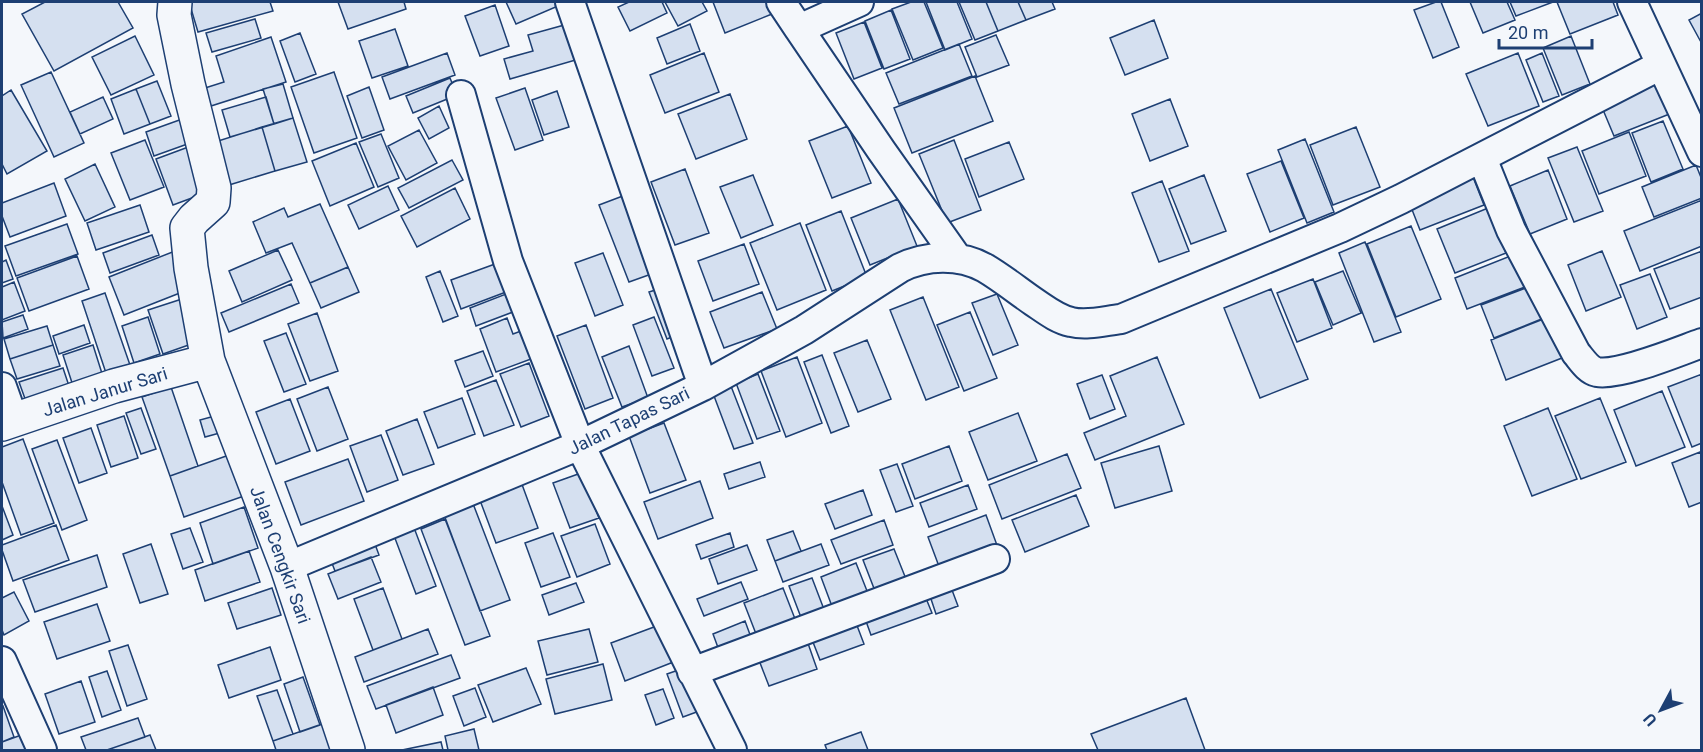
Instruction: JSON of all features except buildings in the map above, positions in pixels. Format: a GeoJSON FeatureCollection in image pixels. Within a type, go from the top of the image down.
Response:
{"type":"FeatureCollection","features":[{"type":"Feature","properties":{"kind":"street","name":"Jalan Cengkir Sari"},"geometry":{"type":"LineString","coordinates":[[175,2],[174,15],[188,84],[214,188],[213,202],[187,228],[191,268],[208,361],[286,567],[348,750]]}},
{"type":"Feature","properties":{"kind":"street"},"geometry":{"type":"LineString","coordinates":[[570,2],[703,386]]}},
{"type":"Feature","properties":{"kind":"street"},"geometry":{"type":"LineString","coordinates":[[781,2],[958,259]]}},
{"type":"Feature","properties":{"kind":"street"},"geometry":{"type":"LineString","coordinates":[[799,29],[859,2]]}},
{"type":"Feature","properties":{"kind":"street"},"geometry":{"type":"LineString","coordinates":[[1632,2],[1661,64],[1693,111],[1701,152]]}},
{"type":"Feature","properties":{"kind":"street","name":"Jalan Tapas Sari"},"geometry":{"type":"LineString","coordinates":[[286,567],[580,446],[703,386],[804,330],[914,261],[932,257],[958,259],[984,267],[1055,316],[1071,322],[1089,324],[1121,319],[1340,228],[1482,158],[1661,64]]}},
{"type":"Feature","properties":{"kind":"street"},"geometry":{"type":"LineString","coordinates":[[460,95],[508,261],[580,446],[732,750]]}},
{"type":"Feature","properties":{"kind":"street"},"geometry":{"type":"LineString","coordinates":[[1482,158],[1511,230],[1576,353],[1588,367],[1595,372],[1613,372],[1701,343]]}},
{"type":"Feature","properties":{"kind":"street","name":"Jalan Janur Sari"},"geometry":{"type":"LineString","coordinates":[[8,423],[114,386],[208,361]]}},
{"type":"Feature","properties":{"kind":"street"},"geometry":{"type":"LineString","coordinates":[[2,387],[8,423]]}},
{"type":"Feature","properties":{"kind":"street"},"geometry":{"type":"LineString","coordinates":[[692,672],[995,559]]}},
{"type":"Feature","properties":{"kind":"street"},"geometry":{"type":"LineString","coordinates":[[2,661],[42,750]]}}]}
